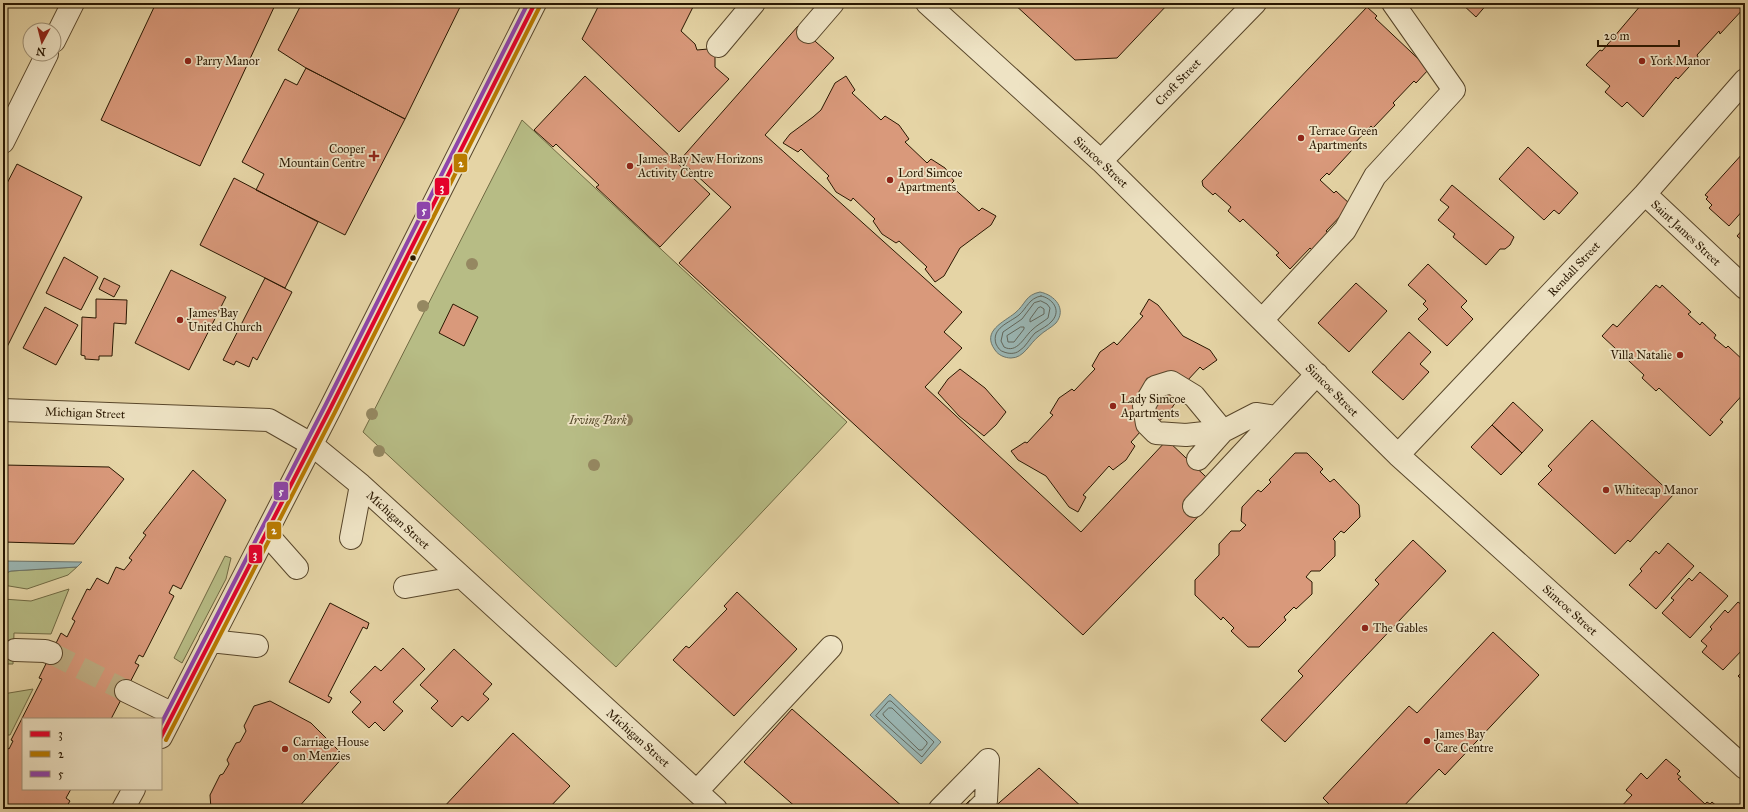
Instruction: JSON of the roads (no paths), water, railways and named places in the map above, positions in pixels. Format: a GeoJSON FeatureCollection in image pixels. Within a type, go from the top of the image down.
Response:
{"type":"FeatureCollection","features":[{"type":"Feature","properties":{"kind":"street"},"geometry":{"type":"LineString","coordinates":[[62,24],[73,3]]}},
{"type":"Feature","properties":{"kind":"street"},"geometry":{"type":"LineString","coordinates":[[162,735],[535,3]]}},
{"type":"Feature","properties":{"kind":"street"},"geometry":{"type":"LineString","coordinates":[[718,46],[754,3]]}},
{"type":"Feature","properties":{"kind":"street"},"geometry":{"type":"LineString","coordinates":[[808,32],[833,3]]}},
{"type":"Feature","properties":{"kind":"street","name":"Simcoe Street"},"geometry":{"type":"LineString","coordinates":[[927,3],[1101,161],[1398,455],[1745,768]]}},
{"type":"Feature","properties":{"kind":"street","name":"Croft Street"},"geometry":{"type":"LineString","coordinates":[[1101,161],[1255,3]]}},
{"type":"Feature","properties":{"kind":"street"},"geometry":{"type":"LineString","coordinates":[[1262,320],[1345,230],[1375,176],[1454,90],[1392,3]]}},
{"type":"Feature","properties":{"kind":"street"},"geometry":{"type":"LineString","coordinates":[[3,142],[43,62]]}},
{"type":"Feature","properties":{"kind":"street","name":"Rendall Street"},"geometry":{"type":"LineString","coordinates":[[1398,455],[1645,194],[1745,80]]}},
{"type":"Feature","properties":{"kind":"street","name":"Saint James Street"},"geometry":{"type":"LineString","coordinates":[[1645,194],[1745,288]]}},
{"type":"Feature","properties":{"kind":"street"},"geometry":{"type":"LineString","coordinates":[[1194,506],[1317,374]]}},
{"type":"Feature","properties":{"kind":"street","name":"Michigan Street"},"geometry":{"type":"LineString","coordinates":[[3,410],[269,420],[311,444],[361,486],[716,809]]}},
{"type":"Feature","properties":{"kind":"street"},"geometry":{"type":"LineString","coordinates":[[1198,459],[1222,431],[1256,414],[1276,417]]}},
{"type":"Feature","properties":{"kind":"street"},"geometry":{"type":"LineString","coordinates":[[351,538],[361,486]]}},
{"type":"Feature","properties":{"kind":"street"},"geometry":{"type":"LineString","coordinates":[[266,533],[297,568]]}},
{"type":"Feature","properties":{"kind":"street"},"geometry":{"type":"LineString","coordinates":[[405,587],[461,577]]}},
{"type":"Feature","properties":{"kind":"street"},"geometry":{"type":"LineString","coordinates":[[210,641],[258,646]]}},
{"type":"Feature","properties":{"kind":"street"},"geometry":{"type":"LineString","coordinates":[[697,792],[831,647]]}},
{"type":"Feature","properties":{"kind":"street"},"geometry":{"type":"LineString","coordinates":[[15,650],[45,651],[51,653]]}},
{"type":"Feature","properties":{"kind":"street"},"geometry":{"type":"LineString","coordinates":[[126,691],[173,714]]}},
{"type":"Feature","properties":{"kind":"street"},"geometry":{"type":"LineString","coordinates":[[940,809],[988,760],[986,801],[978,809]]}},
{"type":"Feature","properties":{"kind":"street"},"geometry":{"type":"LineString","coordinates":[[124,809],[134,790]]}},
{"type":"Feature","properties":{"kind":"water"},"geometry":{"type":"Polygon","coordinates":[[[1040,292],[1055,299],[1058,303],[1060,313],[1056,323],[1035,339],[1019,356],[1011,358],[1000,355],[996,352],[991,343],[992,332],[1019,310],[1031,295],[1040,292]]]}},
{"type":"Feature","properties":{"kind":"water"},"geometry":{"type":"Polygon","coordinates":[[[3,561],[82,562],[77,567],[11,571],[3,574],[3,561]]]}},
{"type":"Feature","properties":{"kind":"water"},"geometry":{"type":"Polygon","coordinates":[[[890,694],[941,742],[921,764],[870,715],[890,694]]]}},
{"type":"Feature","properties":{"kind":"tunnel"},"geometry":{"type":"LineString","coordinates":[[51,653],[126,691]]}},
{"type":"Feature","properties":{"kind":"place","name":"Parry Manor"},"geometry":{"type":"Point","coordinates":[188,61]}},
{"type":"Feature","properties":{"kind":"place","name":"York Manor"},"geometry":{"type":"Point","coordinates":[1642,61]}},
{"type":"Feature","properties":{"kind":"place","name":"Terrace Green Apartments"},"geometry":{"type":"Point","coordinates":[1301,138]}},
{"type":"Feature","properties":{"kind":"place","name":"Cooper Mountain Centre"},"geometry":{"type":"Point","coordinates":[374,156]}},
{"type":"Feature","properties":{"kind":"place","name":"James Bay New Horizons Activity Centre"},"geometry":{"type":"Point","coordinates":[630,166]}},
{"type":"Feature","properties":{"kind":"place","name":"Lord Simcoe Apartments"},"geometry":{"type":"Point","coordinates":[890,180]}},
{"type":"Feature","properties":{"kind":"place","name":"James Bay United Church"},"geometry":{"type":"Point","coordinates":[180,320]}},
{"type":"Feature","properties":{"kind":"place","name":"Villa Natalie"},"geometry":{"type":"Point","coordinates":[1680,355]}},
{"type":"Feature","properties":{"kind":"place","name":"Lady Simcoe Apartments"},"geometry":{"type":"Point","coordinates":[1113,406]}},
{"type":"Feature","properties":{"kind":"place","name":"Whitecap Manor"},"geometry":{"type":"Point","coordinates":[1606,490]}},
{"type":"Feature","properties":{"kind":"place","name":"The Gables"},"geometry":{"type":"Point","coordinates":[1365,628]}},
{"type":"Feature","properties":{"kind":"place","name":"James Bay Care Centre"},"geometry":{"type":"Point","coordinates":[1427,741]}},
{"type":"Feature","properties":{"kind":"place","name":"Carriage House on Menzies"},"geometry":{"type":"Point","coordinates":[285,749]}},
{"type":"Feature","properties":{"kind":"park label","name":"Irving Park"},"geometry":{"type":"Point","coordinates":[598,420]}}]}
